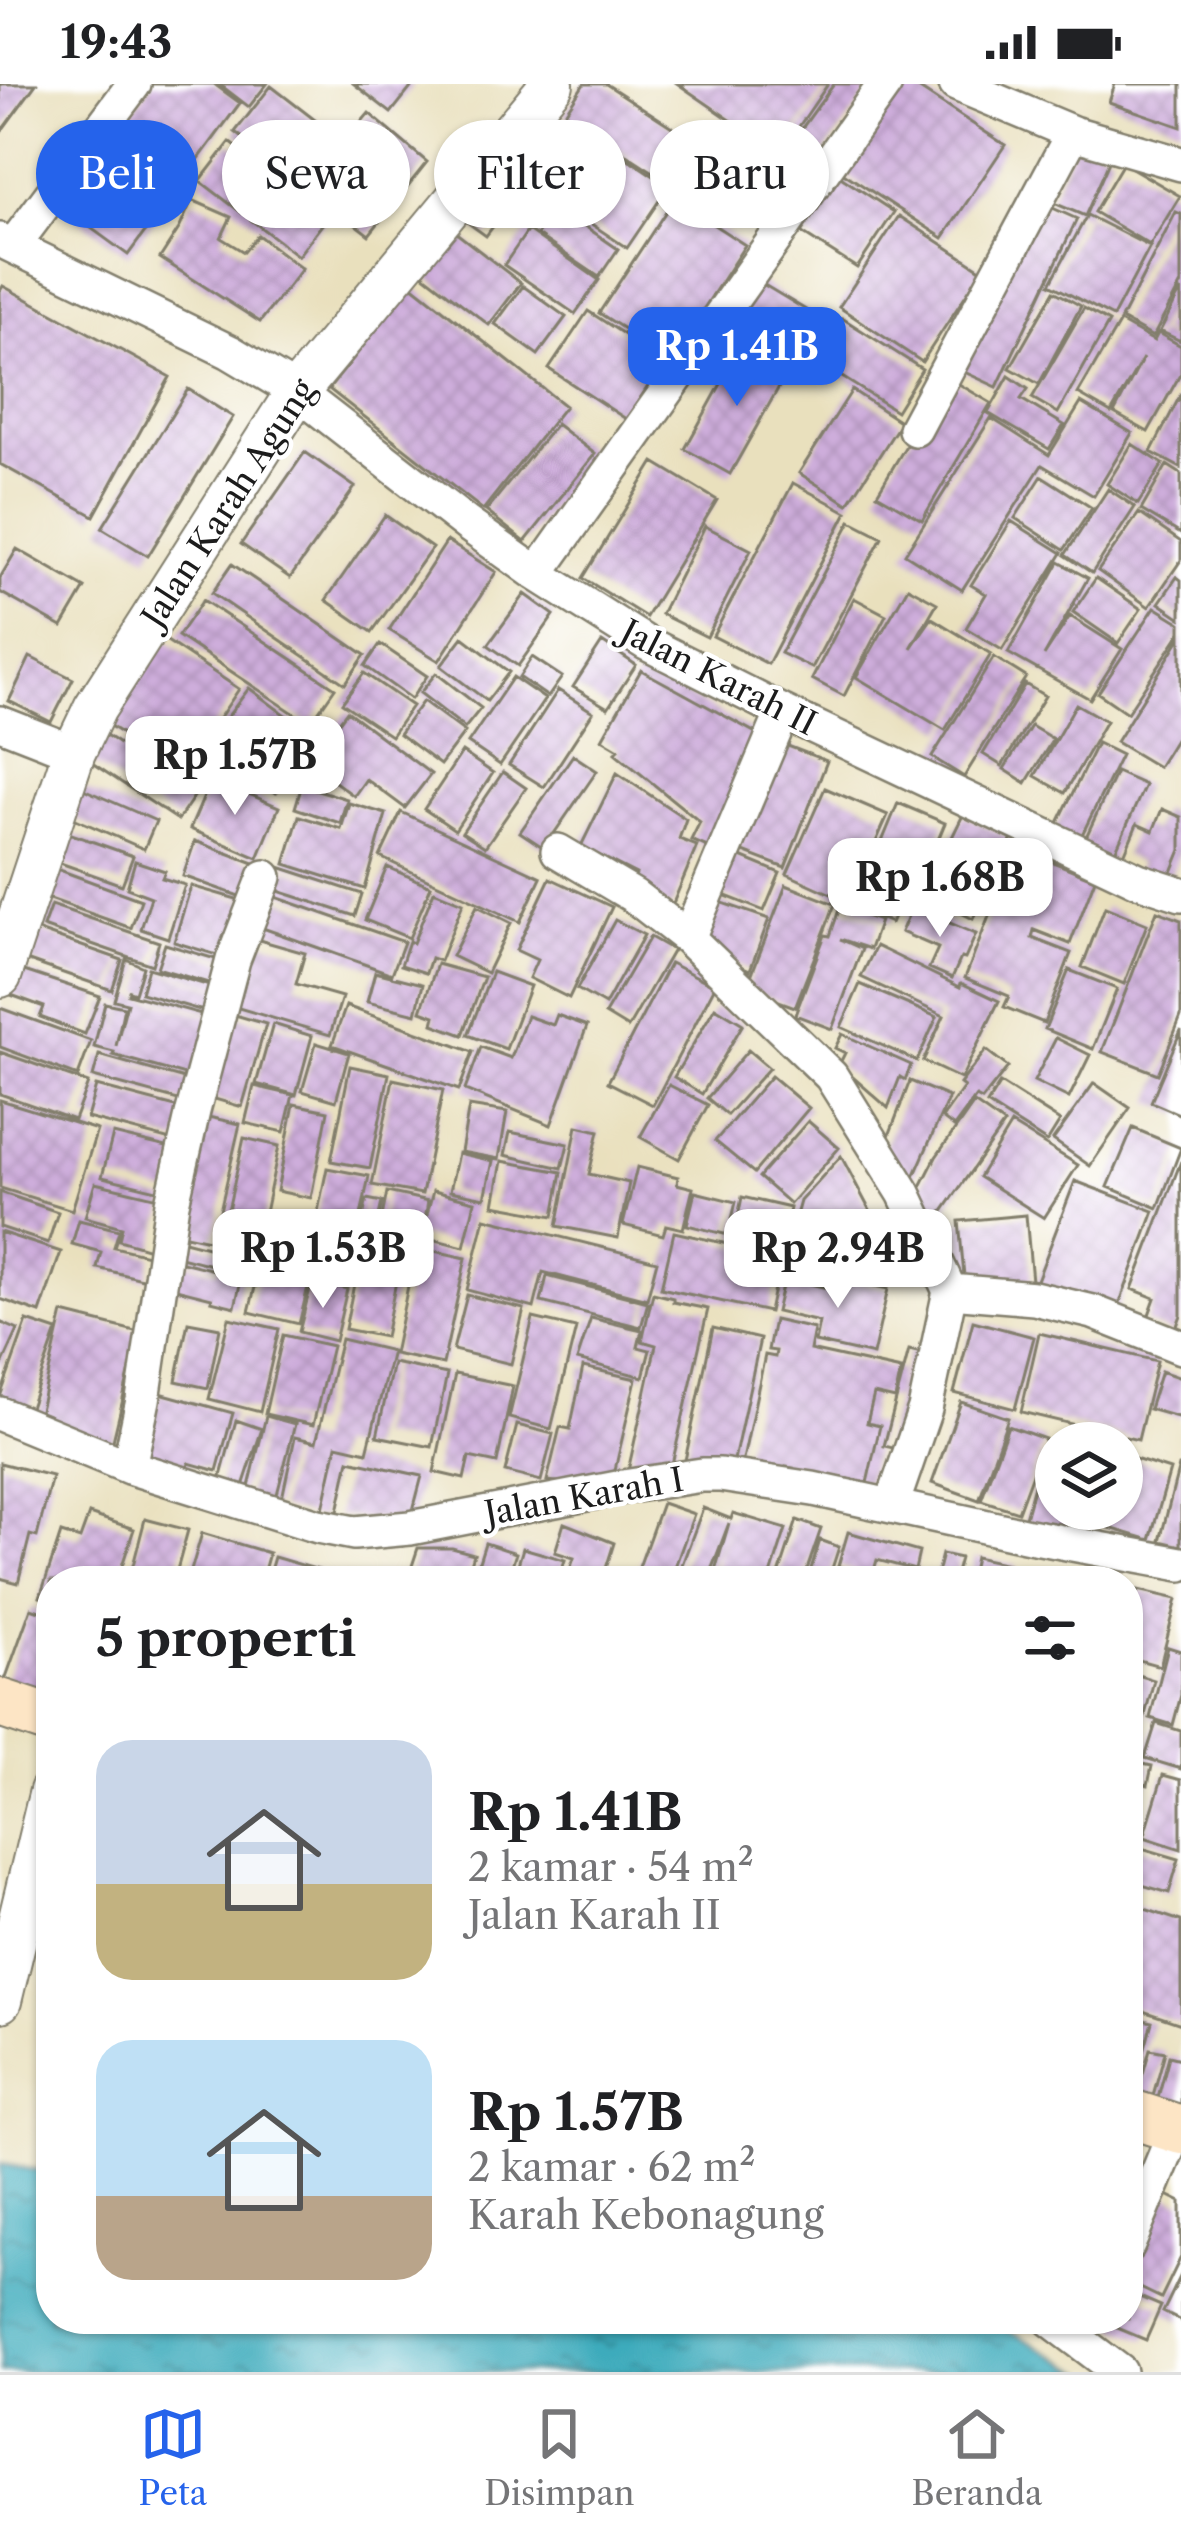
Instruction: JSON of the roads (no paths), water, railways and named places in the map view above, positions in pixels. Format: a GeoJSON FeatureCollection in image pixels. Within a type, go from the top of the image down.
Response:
{"type":"FeatureCollection","features":[{"type":"Feature","properties":{"kind":"main road"},"geometry":{"type":"LineString","coordinates":[[0,1703],[36,1715]]}},
{"type":"Feature","properties":{"kind":"main road"},"geometry":{"type":"LineString","coordinates":[[1143,2118],[1179,2129]]}},
{"type":"Feature","properties":{"kind":"street","name":"Jalan Karah Agung"},"geometry":{"type":"LineString","coordinates":[[0,976],[74,752],[94,708],[297,392],[552,84]]}},
{"type":"Feature","properties":{"kind":"street"},"geometry":{"type":"LineString","coordinates":[[537,574],[885,84]]}},
{"type":"Feature","properties":{"kind":"street"},"geometry":{"type":"LineString","coordinates":[[967,86],[1073,133],[1181,164]]}},
{"type":"Feature","properties":{"kind":"street"},"geometry":{"type":"LineString","coordinates":[[6,243],[119,89]]}},
{"type":"Feature","properties":{"kind":"street"},"geometry":{"type":"LineString","coordinates":[[915,429],[1073,133]]}},
{"type":"Feature","properties":{"kind":"street","name":"Jalan Karah II"},"geometry":{"type":"LineString","coordinates":[[6,243],[230,352],[297,392],[467,524],[646,643],[1138,880],[1181,894]]}},
{"type":"Feature","properties":{"kind":"street"},"geometry":{"type":"LineString","coordinates":[[688,938],[783,712]]}},
{"type":"Feature","properties":{"kind":"street"},"geometry":{"type":"LineString","coordinates":[[0,723],[74,752]]}},
{"type":"Feature","properties":{"kind":"street"},"geometry":{"type":"LineString","coordinates":[[558,850],[634,896],[688,938],[831,1076],[904,1193],[950,1291],[925,1408],[892,1505]]}},
{"type":"Feature","properties":{"kind":"street"},"geometry":{"type":"LineString","coordinates":[[128,1467],[188,1134],[233,960],[265,877]]}},
{"type":"Feature","properties":{"kind":"street"},"geometry":{"type":"LineString","coordinates":[[950,1291],[1034,1298],[1073,1307],[1181,1346]]}},
{"type":"Feature","properties":{"kind":"street","name":"Jalan Karah I"},"geometry":{"type":"LineString","coordinates":[[0,1414],[128,1467],[354,1533],[410,1528],[702,1475],[813,1489],[1181,1564]]}},
{"type":"Feature","properties":{"kind":"street"},"geometry":{"type":"LineString","coordinates":[[0,2001],[36,1853]]}},
{"type":"Feature","properties":{"kind":"street"},"geometry":{"type":"LineString","coordinates":[[1143,2211],[1179,2129]]}},
{"type":"Feature","properties":{"kind":"street"},"geometry":{"type":"LineString","coordinates":[[1070,2334],[1120,2372]]}},
{"type":"Feature","properties":{"kind":"water"},"geometry":{"type":"Polygon","coordinates":[[[0,2164],[36,2170],[36,2334],[1016,2334],[1084,2372],[0,2372],[0,2164]]]}}]}
